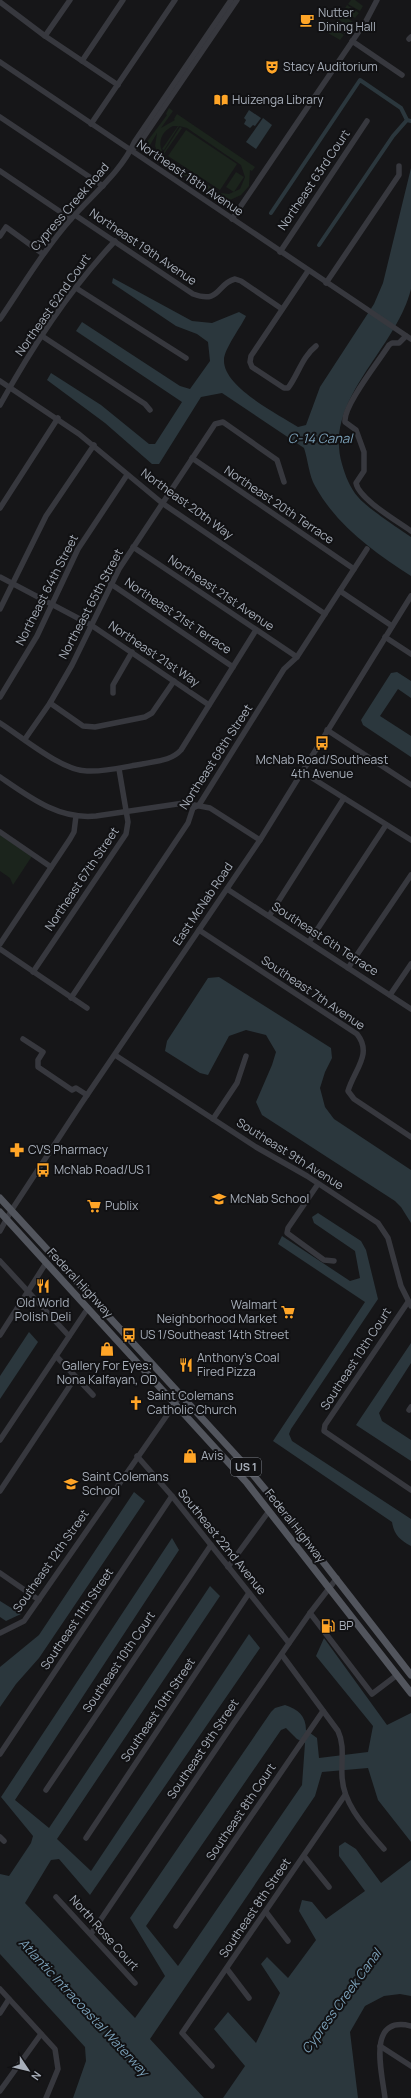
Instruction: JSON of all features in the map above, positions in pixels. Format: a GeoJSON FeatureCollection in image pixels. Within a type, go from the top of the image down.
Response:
{"type":"FeatureCollection","features":[{"type":"Feature","properties":{"kind":"main road","name":"US 1"},"geometry":{"type":"LineString","coordinates":[[0,1198],[11,1210]]}},
{"type":"Feature","properties":{"kind":"main road","name":"Federal Highway"},"geometry":{"type":"LineString","coordinates":[[11,1210],[181,1395],[273,1498],[337,1578],[411,1675]]}},
{"type":"Feature","properties":{"kind":"main road","name":"US 1"},"geometry":{"type":"LineString","coordinates":[[0,1212],[7,1220]]}},
{"type":"Feature","properties":{"kind":"main road","name":"Federal Highway"},"geometry":{"type":"LineString","coordinates":[[7,1220],[175,1402],[270,1510],[411,1693]]}},
{"type":"Feature","properties":{"kind":"main road"},"geometry":{"type":"LineString","coordinates":[[77,1296],[96,1303]]}},
{"type":"Feature","properties":{"kind":"main road"},"geometry":{"type":"LineString","coordinates":[[88,1308],[106,1313]]}},
{"type":"Feature","properties":{"kind":"main road"},"geometry":{"type":"LineString","coordinates":[[256,1494],[264,1498],[273,1498]]}},
{"type":"Feature","properties":{"kind":"main road"},"geometry":{"type":"LineString","coordinates":[[270,1510],[277,1510],[285,1513]]}},
{"type":"Feature","properties":{"kind":"main road"},"geometry":{"type":"LineString","coordinates":[[370,1639],[379,1644],[388,1645]]}},
{"type":"Feature","properties":{"kind":"main road"},"geometry":{"type":"LineString","coordinates":[[379,1651],[388,1652],[399,1659]]}},
{"type":"Feature","properties":{"kind":"street"},"geometry":{"type":"LineString","coordinates":[[45,36],[70,0]]}},
{"type":"Feature","properties":{"kind":"street"},"geometry":{"type":"LineString","coordinates":[[82,61],[123,0]]}},
{"type":"Feature","properties":{"kind":"street"},"geometry":{"type":"LineString","coordinates":[[91,124],[175,0]]}},
{"type":"Feature","properties":{"kind":"street","name":"Cypress Creek Road"},"geometry":{"type":"LineString","coordinates":[[0,319],[43,254],[73,217],[103,186],[131,150],[135,141],[231,0]]}},
{"type":"Feature","properties":{"kind":"street","name":"Cypress Creek Road"},"geometry":{"type":"LineString","coordinates":[[131,150],[140,144],[237,0]]}},
{"type":"Feature","properties":{"kind":"street"},"geometry":{"type":"LineString","coordinates":[[232,219],[366,21],[377,0]]}},
{"type":"Feature","properties":{"kind":"street"},"geometry":{"type":"LineString","coordinates":[[0,2],[45,36],[118,85]]}},
{"type":"Feature","properties":{"kind":"street"},"geometry":{"type":"LineString","coordinates":[[352,41],[402,75]]}},
{"type":"Feature","properties":{"kind":"street","name":"Northeast 18th Avenue"},"geometry":{"type":"LineString","coordinates":[[0,62],[308,271],[409,337]]}},
{"type":"Feature","properties":{"kind":"street"},"geometry":{"type":"LineString","coordinates":[[0,117],[103,186]]}},
{"type":"Feature","properties":{"kind":"street","name":"Northeast 63rd Court"},"geometry":{"type":"LineString","coordinates":[[280,252],[368,121]]}},
{"type":"Feature","properties":{"kind":"street"},"geometry":{"type":"LineString","coordinates":[[326,283],[399,175],[399,166]]}},
{"type":"Feature","properties":{"kind":"street","name":"Northeast 19th Avenue"},"geometry":{"type":"LineString","coordinates":[[0,171],[73,217],[115,241],[178,285],[200,296],[215,294],[230,280],[241,281],[282,309]]}},
{"type":"Feature","properties":{"kind":"street"},"geometry":{"type":"LineString","coordinates":[[0,236],[6,227],[43,254]]}},
{"type":"Feature","properties":{"kind":"street","name":"Northeast 62nd Court"},"geometry":{"type":"LineString","coordinates":[[0,405],[42,336],[76,288],[115,241]]}},
{"type":"Feature","properties":{"kind":"street"},"geometry":{"type":"LineString","coordinates":[[308,271],[251,356],[250,362],[252,367],[284,388],[288,388],[296,371],[311,350],[316,346]]}},
{"type":"Feature","properties":{"kind":"street"},"geometry":{"type":"LineString","coordinates":[[76,288],[186,358]]}},
{"type":"Feature","properties":{"kind":"street"},"geometry":{"type":"LineString","coordinates":[[42,336],[150,410]]}},
{"type":"Feature","properties":{"kind":"street"},"geometry":{"type":"LineString","coordinates":[[409,337],[399,343],[392,343],[388,346],[351,402],[345,422],[356,430],[364,452],[364,471],[356,483],[357,488],[371,502],[411,531]]}},
{"type":"Feature","properties":{"kind":"street","name":"Northeast 20th Way"},"geometry":{"type":"LineString","coordinates":[[0,381],[58,418],[94,445],[127,475],[162,503],[325,614]]}},
{"type":"Feature","properties":{"kind":"street"},"geometry":{"type":"LineString","coordinates":[[0,508],[58,418]]}},
{"type":"Feature","properties":{"kind":"street","name":"Northeast 65th Street"},"geometry":{"type":"LineString","coordinates":[[25,739],[50,703],[111,584],[133,547],[214,424],[223,422],[277,460],[284,482]]}},
{"type":"Feature","properties":{"kind":"street"},"geometry":{"type":"LineString","coordinates":[[0,609],[46,516],[94,445]]}},
{"type":"Feature","properties":{"kind":"street","name":"Northeast 20th Terrace"},"geometry":{"type":"LineString","coordinates":[[192,458],[354,569]]}},
{"type":"Feature","properties":{"kind":"street","name":"Northeast 64th Street"},"geometry":{"type":"LineString","coordinates":[[0,697],[37,636],[78,549],[127,475]]}},
{"type":"Feature","properties":{"kind":"street","name":"Northeast 21st Avenue"},"geometry":{"type":"LineString","coordinates":[[133,547],[298,657]]}},
{"type":"Feature","properties":{"kind":"street","name":"Northeast 68th Street"},"geometry":{"type":"LineString","coordinates":[[71,998],[188,823],[193,808],[199,805],[284,670],[298,657],[367,549]]}},
{"type":"Feature","properties":{"kind":"street","name":"Northeast 21st Way"},"geometry":{"type":"LineString","coordinates":[[0,577],[91,625],[209,705]]}},
{"type":"Feature","properties":{"kind":"street","name":"Northeast 21st Terrace"},"geometry":{"type":"LineString","coordinates":[[111,584],[233,667]]}},
{"type":"Feature","properties":{"kind":"street"},"geometry":{"type":"LineString","coordinates":[[340,591],[392,626]]}},
{"type":"Feature","properties":{"kind":"street","name":"East McNab Road"},"geometry":{"type":"LineString","coordinates":[[0,1231],[11,1210],[87,1095],[260,840],[301,771],[411,596]]}},
{"type":"Feature","properties":{"kind":"street"},"geometry":{"type":"LineString","coordinates":[[0,723],[62,764],[87,772],[119,768],[170,758],[181,750],[256,630]]}},
{"type":"Feature","properties":{"kind":"street"},"geometry":{"type":"LineString","coordinates":[[385,637],[411,654]]}},
{"type":"Feature","properties":{"kind":"street"},"geometry":{"type":"LineString","coordinates":[[113,693],[113,686],[132,652]]}},
{"type":"Feature","properties":{"kind":"street"},"geometry":{"type":"LineString","coordinates":[[50,703],[83,726],[95,727],[144,717],[152,713],[174,681]]}},
{"type":"Feature","properties":{"kind":"street"},"geometry":{"type":"LineString","coordinates":[[327,730],[411,785]]}},
{"type":"Feature","properties":{"kind":"street","name":"Northeast 67th Street"},"geometry":{"type":"LineString","coordinates":[[33,972],[126,834],[128,822],[125,813],[119,768]]}},
{"type":"Feature","properties":{"kind":"street"},"geometry":{"type":"LineString","coordinates":[[301,771],[411,840]]}},
{"type":"Feature","properties":{"kind":"street"},"geometry":{"type":"LineString","coordinates":[[0,778],[45,806],[76,816],[87,817],[125,813],[184,803],[199,805],[220,813],[260,840]]}},
{"type":"Feature","properties":{"kind":"street"},"geometry":{"type":"LineString","coordinates":[[269,916],[344,798]]}},
{"type":"Feature","properties":{"kind":"street"},"geometry":{"type":"LineString","coordinates":[[0,944],[74,832],[76,816]]}},
{"type":"Feature","properties":{"kind":"street"},"geometry":{"type":"LineString","coordinates":[[309,942],[386,825]]}},
{"type":"Feature","properties":{"kind":"street"},"geometry":{"type":"LineString","coordinates":[[0,832],[51,866]]}},
{"type":"Feature","properties":{"kind":"street"},"geometry":{"type":"LineString","coordinates":[[348,968],[411,875]]}},
{"type":"Feature","properties":{"kind":"street","name":"Southeast 6th Terrace"},"geometry":{"type":"LineString","coordinates":[[227,889],[411,1009]]}},
{"type":"Feature","properties":{"kind":"street","name":"Southeast 7th Avenue"},"geometry":{"type":"LineString","coordinates":[[199,930],[357,1034],[362,1041],[364,1057],[352,1078],[348,1091],[354,1100],[411,1137]]}},
{"type":"Feature","properties":{"kind":"street"},"geometry":{"type":"LineString","coordinates":[[0,949],[87,1008]]}},
{"type":"Feature","properties":{"kind":"street"},"geometry":{"type":"LineString","coordinates":[[390,995],[411,964]]}},
{"type":"Feature","properties":{"kind":"street"},"geometry":{"type":"LineString","coordinates":[[23,1039],[43,1052],[38,1060],[38,1067],[72,1090],[76,1088],[87,1095]]}},
{"type":"Feature","properties":{"kind":"street","name":"Southeast 9th Avenue"},"geometry":{"type":"LineString","coordinates":[[115,1055],[267,1154],[370,1217],[384,1229],[388,1238],[399,1280],[409,1304]]}},
{"type":"Feature","properties":{"kind":"street"},"geometry":{"type":"LineString","coordinates":[[213,1119],[237,1083],[246,1056]]}},
{"type":"Feature","properties":{"kind":"street"},"geometry":{"type":"LineString","coordinates":[[318,1184],[288,1228],[287,1233],[324,1260],[334,1261]]}},
{"type":"Feature","properties":{"kind":"street"},"geometry":{"type":"LineString","coordinates":[[0,1261],[69,1336]]}},
{"type":"Feature","properties":{"kind":"street"},"geometry":{"type":"LineString","coordinates":[[0,1335],[46,1263]]}},
{"type":"Feature","properties":{"kind":"street","name":"Southeast 10th Court"},"geometry":{"type":"LineString","coordinates":[[409,1304],[325,1425],[324,1430],[411,1490]]}},
{"type":"Feature","properties":{"kind":"street"},"geometry":{"type":"LineString","coordinates":[[0,1440],[88,1308]]}},
{"type":"Feature","properties":{"kind":"street"},"geometry":{"type":"LineString","coordinates":[[56,1356],[75,1378],[93,1395]]}},
{"type":"Feature","properties":{"kind":"street"},"geometry":{"type":"LineString","coordinates":[[0,1491],[75,1378]]}},
{"type":"Feature","properties":{"kind":"street","name":"Southeast 12th Street"},"geometry":{"type":"LineString","coordinates":[[0,1633],[24,1621],[137,1456],[181,1395]]}},
{"type":"Feature","properties":{"kind":"street","name":"Southeast 22nd Avenue"},"geometry":{"type":"LineString","coordinates":[[137,1456],[172,1496],[289,1643]]}},
{"type":"Feature","properties":{"kind":"street","name":"Southeast 11th Street"},"geometry":{"type":"LineString","coordinates":[[0,1754],[172,1496]]}},
{"type":"Feature","properties":{"kind":"street"},"geometry":{"type":"LineString","coordinates":[[228,1567],[270,1510]]}},
{"type":"Feature","properties":{"kind":"street","name":"Southeast 10th Court"},"geometry":{"type":"LineString","coordinates":[[46,1790],[211,1545]]}},
{"type":"Feature","properties":{"kind":"street"},"geometry":{"type":"LineString","coordinates":[[0,1573],[39,1600]]}},
{"type":"Feature","properties":{"kind":"street","name":"Southeast 9th Street"},"geometry":{"type":"LineString","coordinates":[[91,1934],[289,1643],[337,1578]]}},
{"type":"Feature","properties":{"kind":"street","name":"Southeast 10th Street"},"geometry":{"type":"LineString","coordinates":[[86,1838],[249,1594]]}},
{"type":"Feature","properties":{"kind":"street"},"geometry":{"type":"LineString","coordinates":[[310,1614],[372,1694],[397,1675]]}},
{"type":"Feature","properties":{"kind":"street"},"geometry":{"type":"LineString","coordinates":[[282,1655],[338,1731],[341,1737],[343,1752],[342,1775],[345,1795],[355,1814],[384,1849]]}},
{"type":"Feature","properties":{"kind":"street","name":"Southeast 8th Court"},"geometry":{"type":"LineString","coordinates":[[176,1926],[323,1710]]}},
{"type":"Feature","properties":{"kind":"street","name":"Southeast 8th Street"},"geometry":{"type":"LineString","coordinates":[[212,2066],[182,2033],[345,1795]]}},
{"type":"Feature","properties":{"kind":"street"},"geometry":{"type":"LineString","coordinates":[[304,1856],[329,1887]]}},
{"type":"Feature","properties":{"kind":"street","name":"North Rose Court"},"geometry":{"type":"LineString","coordinates":[[56,1897],[135,1983]]}},
{"type":"Feature","properties":{"kind":"street"},"geometry":{"type":"LineString","coordinates":[[266,1912],[288,1941]]}},
{"type":"Feature","properties":{"kind":"street"},"geometry":{"type":"LineString","coordinates":[[227,1969],[249,1998]]}},
{"type":"Feature","properties":{"kind":"street"},"geometry":{"type":"LineString","coordinates":[[0,1989],[54,2049],[58,2069],[46,2098]]}},
{"type":"Feature","properties":{"kind":"street"},"geometry":{"type":"LineString","coordinates":[[0,2012],[9,1999]]}},
{"type":"Feature","properties":{"kind":"street"},"geometry":{"type":"LineString","coordinates":[[385,2098],[380,2046],[382,2036],[389,2027],[395,2024],[411,2026]]}},
{"type":"Feature","properties":{"kind":"street"},"geometry":{"type":"LineString","coordinates":[[0,2091],[41,2034]]}},
{"type":"Feature","properties":{"kind":"street"},"geometry":{"type":"LineString","coordinates":[[380,2046],[411,2066]]}},
{"type":"Feature","properties":{"kind":"shaded area"},"geometry":{"type":"Polygon","coordinates":[[[351,0],[355,0],[363,6],[360,11],[348,4],[351,0]]]}},
{"type":"Feature","properties":{"kind":"shaded area"},"geometry":{"type":"Polygon","coordinates":[[[347,5],[359,13],[355,18],[344,10],[347,5]]]}},
{"type":"Feature","properties":{"kind":"shaded area"},"geometry":{"type":"Polygon","coordinates":[[[341,14],[353,22],[349,27],[338,19],[341,14]]]}},
{"type":"Feature","properties":{"kind":"shaded area"},"geometry":{"type":"Polygon","coordinates":[[[337,21],[348,28],[345,34],[333,26],[337,21]]]}},
{"type":"Feature","properties":{"kind":"shaded area"},"geometry":{"type":"Polygon","coordinates":[[[332,27],[344,35],[340,40],[328,33],[332,27]]]}},
{"type":"Feature","properties":{"kind":"shaded area"},"geometry":{"type":"Polygon","coordinates":[[[169,108],[173,111],[161,128],[175,120],[174,119],[177,114],[255,167],[252,171],[250,170],[249,186],[241,195],[230,200],[218,198],[161,160],[155,146],[157,133],[150,145],[146,143],[167,115],[166,114],[169,108]],[[178,126],[169,128],[163,134],[160,145],[163,153],[180,127],[182,128],[164,154],[166,157],[220,193],[229,194],[240,189],[245,177],[241,165],[187,128],[179,126],[164,150],[162,149],[178,126]]]}},
{"type":"Feature","properties":{"kind":"shaded area"},"geometry":{"type":"Polygon","coordinates":[[[186,130],[237,164],[220,190],[168,156],[186,130]]]}},
{"type":"Feature","properties":{"kind":"shaded area"},"geometry":{"type":"Polygon","coordinates":[[[236,172],[244,177],[234,192],[226,187],[236,172]]]}},
{"type":"Feature","properties":{"kind":"shaded area"},"geometry":{"type":"Polygon","coordinates":[[[0,835],[32,856],[13,885],[10,878],[0,871],[0,835]]]}},
{"type":"Feature","properties":{"kind":"water"},"geometry":{"type":"Polygon","coordinates":[[[249,110],[261,118],[255,126],[253,125],[250,128],[244,124],[246,120],[244,118],[249,110]]]}},
{"type":"Feature","properties":{"kind":"water"},"geometry":{"type":"Polygon","coordinates":[[[263,118],[272,125],[256,149],[246,142],[263,118]]]}},
{"type":"Feature","properties":{"kind":"water","name":"C-14 Canal"},"geometry":{"type":"Polygon","coordinates":[[[411,168],[411,289],[403,311],[391,333],[352,396],[343,418],[339,440],[343,468],[355,493],[375,512],[411,537],[411,576],[370,548],[334,514],[313,482],[304,448],[222,393],[201,397],[159,464],[152,464],[105,423],[47,380],[51,373],[101,405],[149,444],[155,444],[182,402],[76,331],[82,322],[180,386],[190,389],[210,361],[208,342],[197,334],[176,326],[112,283],[113,278],[192,321],[212,323],[239,312],[246,316],[225,355],[224,360],[226,370],[232,380],[253,399],[298,427],[306,425],[320,387],[374,304],[383,283],[411,168]]]}},
{"type":"Feature","properties":{"kind":"water"},"geometry":{"type":"Polygon","coordinates":[[[397,672],[411,681],[411,698],[398,689],[380,716],[411,736],[411,757],[363,725],[361,720],[391,673],[397,672]]]}},
{"type":"Feature","properties":{"kind":"water"},"geometry":{"type":"Polygon","coordinates":[[[219,977],[331,1048],[332,1058],[325,1072],[320,1088],[325,1107],[334,1119],[411,1170],[411,1223],[401,1207],[395,1201],[262,1115],[256,1102],[276,1052],[266,1035],[246,1030],[229,1036],[208,1075],[200,1073],[165,1051],[167,1041],[208,978],[219,977]]]}},
{"type":"Feature","properties":{"kind":"water"},"geometry":{"type":"Polygon","coordinates":[[[318,1213],[361,1241],[366,1250],[378,1299],[289,1434],[292,1441],[411,1519],[411,1546],[398,1537],[392,1522],[273,1441],[365,1302],[278,1244],[282,1236],[350,1281],[360,1278],[355,1251],[314,1223],[312,1217],[318,1213]]]}},
{"type":"Feature","properties":{"kind":"water"},"geometry":{"type":"Polygon","coordinates":[[[29,1332],[38,1342],[0,1399],[0,1376],[29,1332]]]}},
{"type":"Feature","properties":{"kind":"water"},"geometry":{"type":"Polygon","coordinates":[[[411,1343],[411,1363],[379,1413],[382,1421],[411,1440],[411,1461],[356,1425],[411,1343]]]}},
{"type":"Feature","properties":{"kind":"water"},"geometry":{"type":"Polygon","coordinates":[[[134,1492],[145,1501],[39,1658],[16,1684],[0,1707],[0,1667],[39,1635],[134,1492]]]}},
{"type":"Feature","properties":{"kind":"water","name":"Atlantic Intracoastal Waterway"},"geometry":{"type":"Polygon","coordinates":[[[172,1538],[179,1550],[15,1800],[49,1828],[210,1586],[220,1596],[57,1839],[91,1871],[249,1634],[260,1648],[90,1895],[59,1859],[51,1860],[25,1903],[135,2018],[165,1976],[130,1918],[271,1712],[275,1708],[285,1705],[297,1711],[305,1721],[306,1730],[317,1738],[319,1758],[368,1752],[373,1726],[316,1656],[324,1638],[387,1725],[411,1713],[411,1842],[378,1800],[368,1768],[322,1772],[315,1796],[150,2039],[204,2098],[73,2098],[86,2061],[85,2047],[0,1954],[0,1874],[9,1876],[31,1843],[33,1836],[1,1797],[172,1538]],[[286,1728],[281,1730],[146,1926],[178,1966],[302,1785],[305,1743],[297,1739],[286,1728]]]}},
{"type":"Feature","properties":{"kind":"water"},"geometry":{"type":"Polygon","coordinates":[[[0,1601],[21,1614],[6,1621],[0,1617],[0,1601]]]}},
{"type":"Feature","properties":{"kind":"water","name":"Cypress Creek Canal"},"geometry":{"type":"Polygon","coordinates":[[[345,1842],[356,1849],[381,1883],[411,1860],[411,1996],[400,1994],[384,1996],[365,2006],[350,2032],[358,2098],[223,2098],[245,2066],[214,2029],[228,2012],[256,2043],[280,1993],[261,1964],[267,1957],[288,1978],[316,1940],[299,1911],[302,1900],[312,1902],[326,1919],[365,1891],[339,1856],[339,1846],[345,1842]]]}},
{"type":"Feature","properties":{"kind":"waterway"},"geometry":{"type":"LineString","coordinates":[[271,213],[360,80],[401,108],[407,120],[411,121]]}},
{"type":"Feature","properties":{"kind":"waterway"},"geometry":{"type":"LineString","coordinates":[[319,245],[393,136],[407,120]]}},
{"type":"Feature","properties":{"kind":"place","name":"Nutter Dining Hall"},"geometry":{"type":"Point","coordinates":[307,20]}},
{"type":"Feature","properties":{"kind":"place","name":"Stacy Auditorium"},"geometry":{"type":"Point","coordinates":[272,67]}},
{"type":"Feature","properties":{"kind":"place","name":"Huizenga Library"},"geometry":{"type":"Point","coordinates":[221,100]}},
{"type":"Feature","properties":{"kind":"place","name":"McNab Road/Southeast 4th Avenue"},"geometry":{"type":"Point","coordinates":[322,743]}},
{"type":"Feature","properties":{"kind":"place","name":"CVS Pharmacy"},"geometry":{"type":"Point","coordinates":[17,1150]}},
{"type":"Feature","properties":{"kind":"place","name":"McNab Road/US 1"},"geometry":{"type":"Point","coordinates":[43,1170]}},
{"type":"Feature","properties":{"kind":"place","name":"McNab School"},"geometry":{"type":"Point","coordinates":[219,1199]}},
{"type":"Feature","properties":{"kind":"place","name":"Publix"},"geometry":{"type":"Point","coordinates":[94,1206]}},
{"type":"Feature","properties":{"kind":"place","name":"Old World Polish Deli"},"geometry":{"type":"Point","coordinates":[43,1286]}},
{"type":"Feature","properties":{"kind":"place","name":"Walmart Neighborhood Market"},"geometry":{"type":"Point","coordinates":[288,1312]}},
{"type":"Feature","properties":{"kind":"place","name":"US 1/Southeast 14th Street"},"geometry":{"type":"Point","coordinates":[129,1335]}},
{"type":"Feature","properties":{"kind":"place","name":"Gallery For Eyes: Nona Kalfayan, OD"},"geometry":{"type":"Point","coordinates":[107,1349]}},
{"type":"Feature","properties":{"kind":"place","name":"Anthony's Coal Fired Pizza"},"geometry":{"type":"Point","coordinates":[186,1365]}},
{"type":"Feature","properties":{"kind":"place","name":"Saint Colemans Catholic Church"},"geometry":{"type":"Point","coordinates":[136,1403]}},
{"type":"Feature","properties":{"kind":"place","name":"Avis"},"geometry":{"type":"Point","coordinates":[190,1456]}},
{"type":"Feature","properties":{"kind":"place","name":"Saint Colemans School"},"geometry":{"type":"Point","coordinates":[71,1484]}},
{"type":"Feature","properties":{"kind":"place","name":"BP"},"geometry":{"type":"Point","coordinates":[328,1626]}}]}
